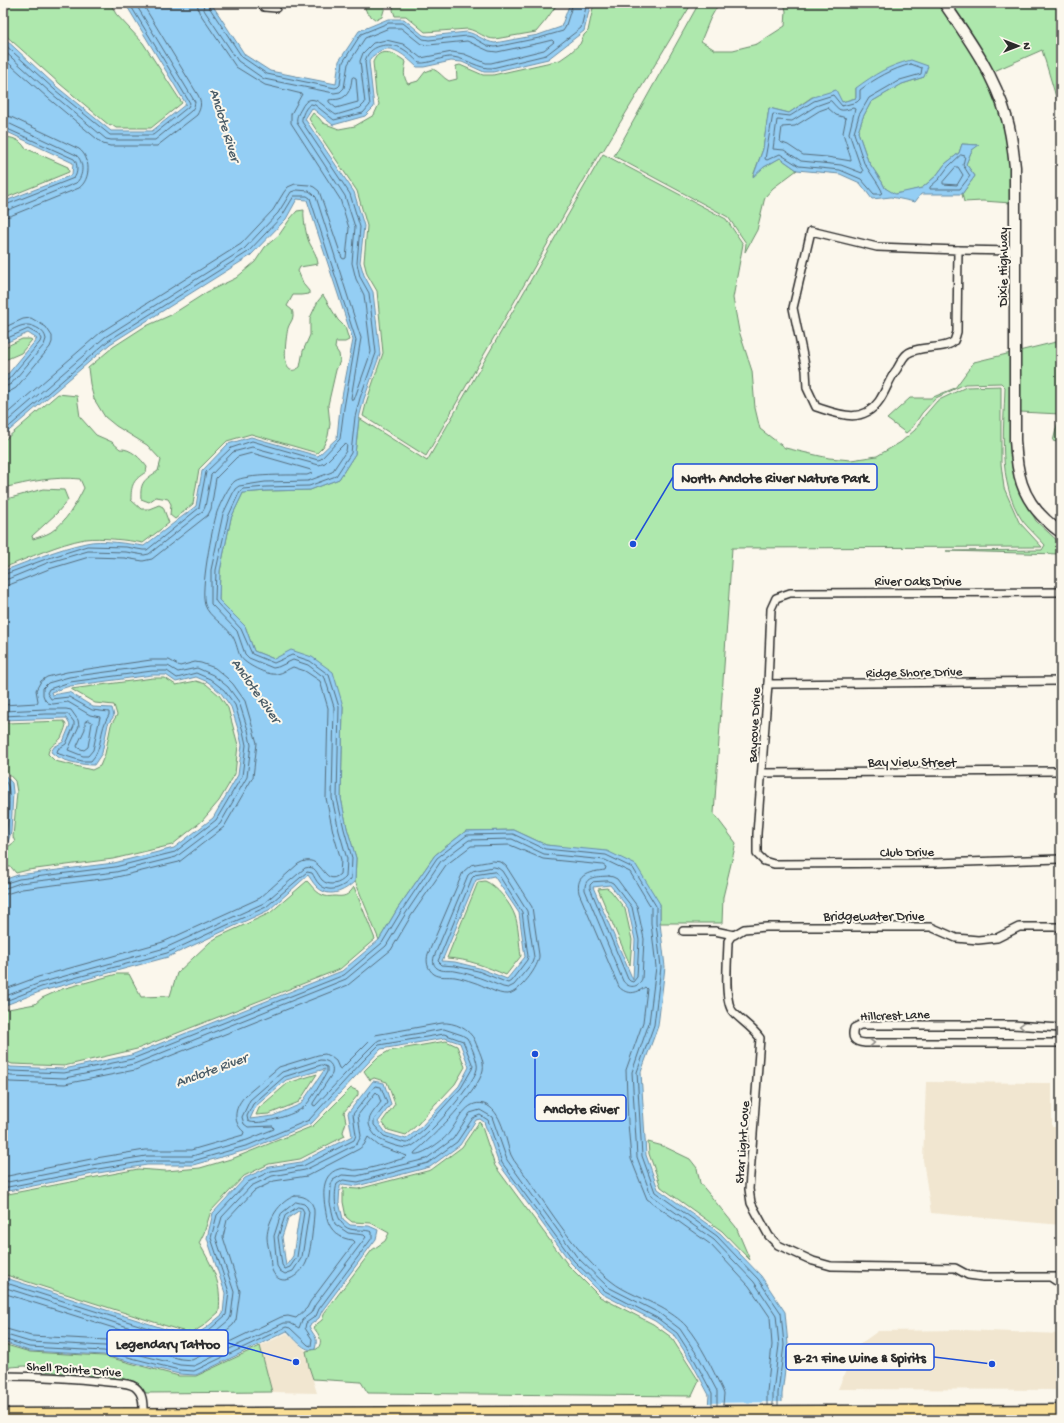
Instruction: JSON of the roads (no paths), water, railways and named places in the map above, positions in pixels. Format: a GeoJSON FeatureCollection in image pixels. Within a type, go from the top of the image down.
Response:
{"type":"FeatureCollection","features":[{"type":"Feature","properties":{"kind":"highway"},"geometry":{"type":"LineString","coordinates":[[3,1416],[143,1415],[309,1417],[696,1413],[1061,1412]]}},
{"type":"Feature","properties":{"kind":"street"},"geometry":{"type":"LineString","coordinates":[[262,3],[264,7],[276,8]]}},
{"type":"Feature","properties":{"kind":"street","name":"Dixie Highway"},"geometry":{"type":"LineString","coordinates":[[944,3],[981,59],[995,87],[1007,119],[1013,144],[1015,167],[1015,440],[1018,472],[1026,496],[1041,516],[1061,532]]}},
{"type":"Feature","properties":{"kind":"street"},"geometry":{"type":"LineString","coordinates":[[958,250],[957,332],[954,341],[947,345],[921,348],[908,353],[891,377],[879,401],[868,412],[855,416],[836,414],[816,407],[807,388],[806,370],[793,308],[811,231],[877,247],[1015,251]]}},
{"type":"Feature","properties":{"kind":"street","name":"River Oaks Drive"},"geometry":{"type":"LineString","coordinates":[[776,598],[790,593],[1061,592]]}},
{"type":"Feature","properties":{"kind":"street","name":"Baycove Drive"},"geometry":{"type":"LineString","coordinates":[[757,854],[757,834],[768,684],[771,609],[776,598]]}},
{"type":"Feature","properties":{"kind":"street","name":"Ridge Shore Drive"},"geometry":{"type":"LineString","coordinates":[[768,684],[1061,681]]}},
{"type":"Feature","properties":{"kind":"street","name":"Bay View Street"},"geometry":{"type":"LineString","coordinates":[[762,773],[1061,771]]}},
{"type":"Feature","properties":{"kind":"street","name":"Club Drive"},"geometry":{"type":"LineString","coordinates":[[757,854],[764,861],[774,864],[934,863],[1061,859]]}},
{"type":"Feature","properties":{"kind":"street","name":"Bridgewater Drive"},"geometry":{"type":"LineString","coordinates":[[732,935],[744,929],[766,927],[920,926],[931,927],[956,938],[978,940],[997,938],[1020,926],[1061,927]]}},
{"type":"Feature","properties":{"kind":"street"},"geometry":{"type":"LineString","coordinates":[[683,931],[715,931],[732,935]]}},
{"type":"Feature","properties":{"kind":"street","name":"Star Light Cove"},"geometry":{"type":"LineString","coordinates":[[732,935],[728,941],[726,996],[731,1011],[754,1030],[760,1038],[749,1189],[751,1203],[770,1236],[778,1245],[813,1262],[831,1266],[955,1268],[968,1275],[983,1277],[1061,1277]]}},
{"type":"Feature","properties":{"kind":"street","name":"Hillcrest Lane"},"geometry":{"type":"LineString","coordinates":[[1061,1028],[1013,1025],[860,1025],[854,1028],[853,1033],[854,1039],[865,1044],[1061,1043]]}},
{"type":"Feature","properties":{"kind":"street"},"geometry":{"type":"LineString","coordinates":[[1052,1278],[1061,1284]]}},
{"type":"Feature","properties":{"kind":"street","name":"Shell Pointe Drive"},"geometry":{"type":"LineString","coordinates":[[3,1376],[39,1376],[131,1384],[140,1392],[142,1397],[143,1415]]}},
{"type":"Feature","properties":{"kind":"water"},"geometry":{"type":"Polygon","coordinates":[[[125,3],[211,3],[245,55],[270,71],[336,84],[339,61],[359,31],[388,19],[404,19],[423,35],[429,36],[467,32],[495,43],[538,35],[561,27],[570,3],[591,3],[584,31],[548,59],[493,72],[484,72],[462,62],[451,61],[424,67],[417,67],[404,55],[398,52],[388,49],[382,50],[372,57],[369,62],[374,107],[365,116],[333,125],[312,108],[305,119],[354,192],[364,226],[360,262],[364,275],[373,292],[380,354],[359,418],[355,454],[339,479],[310,490],[243,493],[231,518],[220,571],[219,600],[245,626],[254,651],[274,659],[291,650],[312,657],[333,672],[343,706],[341,798],[347,828],[356,858],[355,881],[341,891],[331,893],[321,890],[315,885],[308,875],[269,910],[168,957],[42,991],[3,1006],[3,880],[18,875],[114,863],[174,848],[213,818],[238,775],[242,745],[231,707],[221,693],[208,682],[196,677],[176,682],[166,675],[152,675],[70,686],[51,692],[52,695],[69,692],[93,707],[112,708],[114,716],[108,724],[102,753],[94,765],[71,762],[60,758],[51,752],[54,747],[63,742],[70,725],[66,718],[3,720],[3,571],[54,552],[92,542],[115,542],[144,546],[196,506],[202,471],[228,444],[251,437],[318,456],[337,438],[340,407],[353,340],[307,200],[297,199],[286,219],[250,256],[110,344],[3,436],[3,380],[37,339],[28,333],[3,344],[3,202],[72,175],[73,163],[3,130],[3,37],[57,87],[111,131],[152,131],[186,104],[125,3]]]}},
{"type":"Feature","properties":{"kind":"water"},"geometry":{"type":"Polygon","coordinates":[[[911,60],[928,66],[924,77],[902,84],[871,102],[863,117],[858,132],[868,161],[885,188],[895,194],[922,188],[936,176],[945,164],[959,153],[962,144],[979,145],[972,150],[966,164],[975,176],[962,194],[921,194],[915,202],[891,197],[872,199],[860,183],[840,174],[797,170],[780,158],[764,167],[753,177],[763,149],[769,108],[789,113],[813,97],[836,90],[842,102],[856,98],[856,88],[863,83],[888,68],[911,60]]]}},
{"type":"Feature","properties":{"kind":"water"},"geometry":{"type":"Polygon","coordinates":[[[3,773],[12,783],[13,792],[11,832],[8,842],[3,848],[3,773]]]}},
{"type":"Feature","properties":{"kind":"water"},"geometry":{"type":"Polygon","coordinates":[[[514,830],[546,845],[607,851],[636,865],[660,904],[660,923],[665,967],[658,1026],[641,1072],[646,1155],[658,1189],[720,1233],[761,1276],[785,1312],[788,1345],[782,1394],[782,1420],[707,1420],[709,1395],[692,1363],[674,1335],[655,1321],[602,1294],[571,1263],[499,1164],[484,1122],[480,1119],[476,1120],[460,1145],[430,1167],[357,1186],[343,1184],[340,1186],[339,1202],[343,1219],[350,1225],[369,1226],[378,1230],[376,1239],[322,1311],[319,1318],[309,1326],[316,1339],[315,1349],[307,1349],[296,1341],[287,1331],[196,1375],[179,1374],[104,1355],[29,1351],[3,1342],[3,1277],[178,1333],[193,1336],[206,1328],[223,1314],[225,1293],[207,1238],[213,1213],[245,1178],[269,1167],[301,1162],[352,1136],[348,1113],[373,1081],[384,1083],[391,1104],[378,1122],[386,1133],[406,1139],[421,1127],[459,1086],[469,1067],[460,1043],[445,1038],[381,1049],[312,1123],[250,1149],[193,1165],[147,1165],[3,1192],[3,1064],[11,1067],[64,1069],[131,1055],[342,971],[379,940],[398,908],[435,855],[466,831],[514,830]],[[494,876],[476,880],[442,961],[455,962],[479,968],[507,979],[525,957],[519,913],[494,876]],[[610,885],[593,887],[633,980],[635,940],[628,908],[610,885]],[[325,1069],[286,1080],[256,1106],[250,1119],[273,1116],[301,1104],[325,1069]],[[300,1210],[288,1218],[282,1237],[286,1266],[293,1256],[300,1210]]]}},
{"type":"Feature","properties":{"kind":"place","name":"North Anclote River Nature Park"},"geometry":{"type":"Point","coordinates":[633,544]}},
{"type":"Feature","properties":{"kind":"place","name":"Anclote River"},"geometry":{"type":"Point","coordinates":[535,1054]}},
{"type":"Feature","properties":{"kind":"place","name":"Legendary Tattoo"},"geometry":{"type":"Point","coordinates":[296,1362]}},
{"type":"Feature","properties":{"kind":"place","name":"B-21 Fine Wine & Spirits"},"geometry":{"type":"Point","coordinates":[992,1364]}}]}
